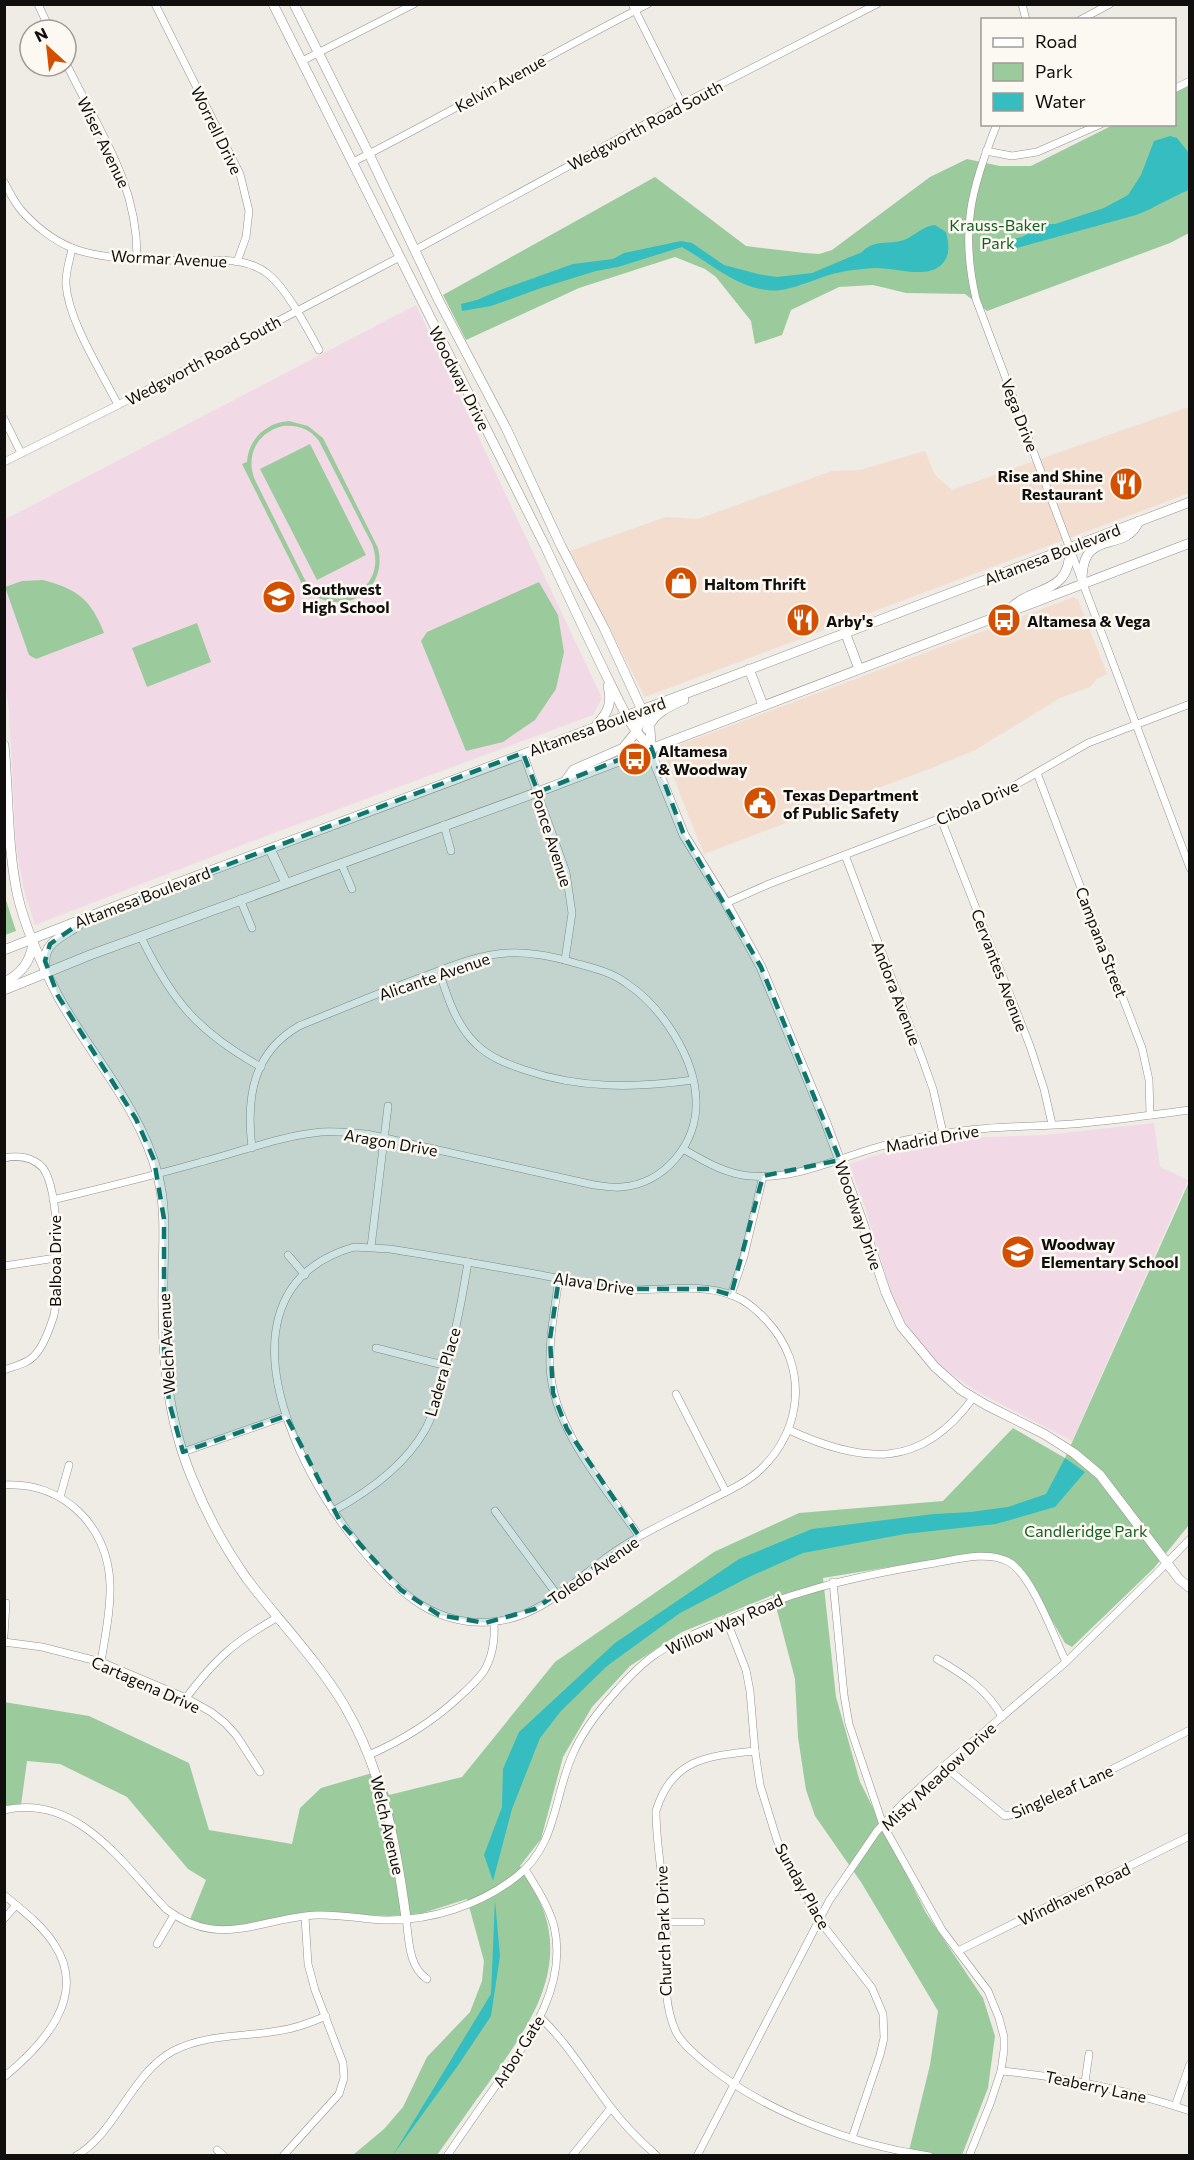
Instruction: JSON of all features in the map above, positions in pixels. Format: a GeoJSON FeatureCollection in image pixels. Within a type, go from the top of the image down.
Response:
{"type":"FeatureCollection","features":[{"type":"Feature","properties":{"kind":"street"},"geometry":{"type":"LineString","coordinates":[[38,4],[44,18]]}},
{"type":"Feature","properties":{"kind":"street","name":"Worrell Drive"},"geometry":{"type":"LineString","coordinates":[[154,4],[240,174],[249,212],[246,237],[237,261]]}},
{"type":"Feature","properties":{"kind":"street","name":"Woodway Drive"},"geometry":{"type":"LineString","coordinates":[[273,4],[545,546],[603,669],[636,732],[651,747]]}},
{"type":"Feature","properties":{"kind":"street","name":"Woodway Drive"},"geometry":{"type":"LineString","coordinates":[[294,4],[425,272],[506,428],[561,546],[604,627],[642,710],[665,790],[684,835],[762,967],[840,1160],[886,1293],[901,1326],[935,1367],[973,1398],[1044,1434],[1074,1453],[1100,1475],[1179,1579],[1190,1588]]}},
{"type":"Feature","properties":{"kind":"street"},"geometry":{"type":"LineString","coordinates":[[302,61],[414,4]]}},
{"type":"Feature","properties":{"kind":"street","name":"Kelvin Avenue"},"geometry":{"type":"LineString","coordinates":[[353,162],[634,8],[648,4]]}},
{"type":"Feature","properties":{"kind":"street","name":"Wedgworth Road South"},"geometry":{"type":"LineString","coordinates":[[415,250],[682,104],[877,4]]}},
{"type":"Feature","properties":{"kind":"street"},"geometry":{"type":"LineString","coordinates":[[1084,18],[1110,4]]}},
{"type":"Feature","properties":{"kind":"street"},"geometry":{"type":"LineString","coordinates":[[634,8],[682,104]]}},
{"type":"Feature","properties":{"kind":"street","name":"Wiser Avenue"},"geometry":{"type":"LineString","coordinates":[[73,78],[124,180],[135,218],[137,259]]}},
{"type":"Feature","properties":{"kind":"street"},"geometry":{"type":"LineString","coordinates":[[1176,87],[1190,81]]}},
{"type":"Feature","properties":{"kind":"street","name":"Vega Drive"},"geometry":{"type":"LineString","coordinates":[[996,126],[986,151],[969,210],[970,273],[976,299],[1190,868]]}},
{"type":"Feature","properties":{"kind":"street"},"geometry":{"type":"LineString","coordinates":[[986,151],[1012,156],[1037,153],[1097,126]]}},
{"type":"Feature","properties":{"kind":"street","name":"Wormar Avenue"},"geometry":{"type":"LineString","coordinates":[[4,182],[20,209],[55,239],[72,248],[137,259],[228,260],[248,263],[268,274],[297,311],[319,350]]}},
{"type":"Feature","properties":{"kind":"street"},"geometry":{"type":"LineString","coordinates":[[394,244],[399,250],[406,252],[415,250]]}},
{"type":"Feature","properties":{"kind":"street"},"geometry":{"type":"LineString","coordinates":[[72,248],[66,276],[68,297],[76,321],[118,405]]}},
{"type":"Feature","properties":{"kind":"street"},"geometry":{"type":"LineString","coordinates":[[400,257],[410,258],[425,272]]}},
{"type":"Feature","properties":{"kind":"street","name":"Wedgworth Road South"},"geometry":{"type":"LineString","coordinates":[[4,462],[400,257]]}},
{"type":"Feature","properties":{"kind":"street"},"geometry":{"type":"LineString","coordinates":[[4,419],[21,453]]}},
{"type":"Feature","properties":{"kind":"street","name":"Altamesa Boulevard"},"geometry":{"type":"LineString","coordinates":[[4,950],[1190,502]]}},
{"type":"Feature","properties":{"kind":"street"},"geometry":{"type":"LineString","coordinates":[[1082,583],[1083,560],[1088,553],[1098,546],[1132,533],[1138,521]]}},
{"type":"Feature","properties":{"kind":"street"},"geometry":{"type":"LineString","coordinates":[[4,990],[240,899],[538,792],[1190,543]]}},
{"type":"Feature","properties":{"kind":"street"},"geometry":{"type":"LineString","coordinates":[[1004,613],[1015,604],[1058,582],[1070,560],[1070,548]]}},
{"type":"Feature","properties":{"kind":"street"},"geometry":{"type":"LineString","coordinates":[[587,636],[604,627]]}},
{"type":"Feature","properties":{"kind":"street"},"geometry":{"type":"LineString","coordinates":[[845,632],[859,669]]}},
{"type":"Feature","properties":{"kind":"street"},"geometry":{"type":"LineString","coordinates":[[595,727],[604,717],[611,701],[603,669]]}},
{"type":"Feature","properties":{"kind":"street"},"geometry":{"type":"LineString","coordinates":[[749,669],[763,705]]}},
{"type":"Feature","properties":{"kind":"street"},"geometry":{"type":"LineString","coordinates":[[643,741],[648,726],[660,712],[705,690],[714,683]]}},
{"type":"Feature","properties":{"kind":"street","name":"Cibola Drive"},"geometry":{"type":"LineString","coordinates":[[726,903],[993,798],[1088,743],[1190,704]]}},
{"type":"Feature","properties":{"kind":"street"},"geometry":{"type":"LineString","coordinates":[[566,780],[573,770],[623,748],[636,732],[642,717],[642,710]]}},
{"type":"Feature","properties":{"kind":"street","name":"Welch Avenue"},"geometry":{"type":"LineString","coordinates":[[4,745],[8,780],[8,822],[18,897],[47,972],[76,1027],[136,1119],[157,1174],[164,1219],[164,1350],[169,1402],[183,1452],[192,1478],[216,1528],[246,1576],[332,1686],[361,1736],[378,1777],[390,1822],[406,1918]]}},
{"type":"Feature","properties":{"kind":"street","name":"Ponce Avenue"},"geometry":{"type":"LineString","coordinates":[[523,753],[564,863],[570,895],[571,932],[565,960]]}},
{"type":"Feature","properties":{"kind":"street","name":"Campana Street"},"geometry":{"type":"LineString","coordinates":[[1037,773],[1142,1048],[1149,1080],[1150,1116]]}},
{"type":"Feature","properties":{"kind":"street","name":"Cervantes Avenue"},"geometry":{"type":"LineString","coordinates":[[941,819],[1030,1046],[1044,1089],[1052,1124]]}},
{"type":"Feature","properties":{"kind":"street"},"geometry":{"type":"LineString","coordinates":[[444,825],[451,851]]}},
{"type":"Feature","properties":{"kind":"street"},"geometry":{"type":"LineString","coordinates":[[270,849],[286,883]]}},
{"type":"Feature","properties":{"kind":"street","name":"Andora Avenue"},"geometry":{"type":"LineString","coordinates":[[845,855],[933,1089],[943,1133]]}},
{"type":"Feature","properties":{"kind":"street"},"geometry":{"type":"LineString","coordinates":[[341,863],[352,889]]}},
{"type":"Feature","properties":{"kind":"street"},"geometry":{"type":"LineString","coordinates":[[240,899],[252,928]]}},
{"type":"Feature","properties":{"kind":"street"},"geometry":{"type":"LineString","coordinates":[[47,972],[46,951],[50,944],[89,917]]}},
{"type":"Feature","properties":{"kind":"street"},"geometry":{"type":"LineString","coordinates":[[141,937],[164,982],[184,1008],[218,1040],[261,1068]]}},
{"type":"Feature","properties":{"kind":"street"},"geometry":{"type":"LineString","coordinates":[[4,982],[14,977],[26,966],[32,953],[33,939]]}},
{"type":"Feature","properties":{"kind":"street","name":"Alicante Avenue"},"geometry":{"type":"LineString","coordinates":[[252,1148],[249,1123],[250,1100],[261,1068],[274,1044],[299,1026],[439,970],[507,952],[565,960],[609,973],[627,983],[659,1014],[682,1047],[693,1080],[696,1100],[695,1117],[683,1149]]}},
{"type":"Feature","properties":{"kind":"street"},"geometry":{"type":"LineString","coordinates":[[439,970],[456,1017],[476,1045],[508,1064],[535,1073],[594,1086],[628,1086],[693,1080]]}},
{"type":"Feature","properties":{"kind":"street"},"geometry":{"type":"LineString","coordinates":[[370,1247],[388,1106]]}},
{"type":"Feature","properties":{"kind":"street","name":"Madrid Drive"},"geometry":{"type":"LineString","coordinates":[[683,1149],[722,1169],[750,1176],[787,1175],[876,1147],[943,1133],[1150,1116],[1190,1110]]}},
{"type":"Feature","properties":{"kind":"street","name":"Aragon Drive"},"geometry":{"type":"LineString","coordinates":[[53,1200],[321,1132],[350,1132],[384,1138],[609,1187],[638,1184],[661,1173],[674,1162],[683,1149]]}},
{"type":"Feature","properties":{"kind":"street","name":"Balboa Drive"},"geometry":{"type":"LineString","coordinates":[[4,1158],[20,1156],[38,1164],[50,1184],[53,1200],[57,1294],[49,1330],[35,1355],[30,1360],[4,1370]]}},
{"type":"Feature","properties":{"kind":"street"},"geometry":{"type":"LineString","coordinates":[[731,1294],[744,1256],[763,1176]]}},
{"type":"Feature","properties":{"kind":"street","name":"Alava Drive"},"geometry":{"type":"LineString","coordinates":[[286,1416],[277,1382],[274,1340],[282,1306],[290,1291],[316,1263],[354,1247],[370,1247],[617,1289],[710,1289],[731,1294],[750,1305],[764,1317],[779,1335],[790,1355],[797,1390],[789,1430]]}},
{"type":"Feature","properties":{"kind":"street"},"geometry":{"type":"LineString","coordinates":[[288,1255],[304,1275]]}},
{"type":"Feature","properties":{"kind":"street"},"geometry":{"type":"LineString","coordinates":[[4,1266],[56,1258]]}},
{"type":"Feature","properties":{"kind":"street","name":"Ladera Place"},"geometry":{"type":"LineString","coordinates":[[333,1511],[371,1487],[408,1454],[424,1431],[434,1409],[447,1366],[468,1262]]}},
{"type":"Feature","properties":{"kind":"street"},"geometry":{"type":"LineString","coordinates":[[559,1278],[550,1339],[550,1368],[556,1401],[567,1429],[639,1536]]}},
{"type":"Feature","properties":{"kind":"street"},"geometry":{"type":"LineString","coordinates":[[376,1348],[447,1366]]}},
{"type":"Feature","properties":{"kind":"street"},"geometry":{"type":"LineString","coordinates":[[676,1394],[726,1492]]}},
{"type":"Feature","properties":{"kind":"street"},"geometry":{"type":"LineString","coordinates":[[789,1430],[815,1442],[844,1451],[879,1455],[912,1449],[929,1441],[948,1428],[973,1398]]}},
{"type":"Feature","properties":{"kind":"street"},"geometry":{"type":"LineString","coordinates":[[183,1452],[286,1416]]}},
{"type":"Feature","properties":{"kind":"street","name":"Toledo Avenue"},"geometry":{"type":"LineString","coordinates":[[286,1416],[303,1455],[333,1511],[353,1540],[401,1590],[439,1615],[467,1621],[494,1622],[505,1621],[535,1609],[558,1596],[609,1555],[639,1536],[726,1492],[761,1469],[783,1442],[789,1430]]}},
{"type":"Feature","properties":{"kind":"street"},"geometry":{"type":"LineString","coordinates":[[60,1497],[69,1466]]}},
{"type":"Feature","properties":{"kind":"street"},"geometry":{"type":"LineString","coordinates":[[4,1485],[30,1486],[47,1490],[78,1510],[88,1521],[101,1545],[109,1570],[110,1600],[101,1662]]}},
{"type":"Feature","properties":{"kind":"street"},"geometry":{"type":"LineString","coordinates":[[495,1511],[558,1596]]}},
{"type":"Feature","properties":{"kind":"street","name":"Misty Meadow Drive"},"geometry":{"type":"LineString","coordinates":[[697,2156],[819,1920],[838,1888],[883,1825],[944,1766],[1066,1662],[1190,1539]]}},
{"type":"Feature","properties":{"kind":"street","name":"Willow Way Road"},"geometry":{"type":"LineString","coordinates":[[4,1810],[29,1807],[47,1809],[91,1831],[174,1915],[208,1930],[243,1929],[327,1915],[385,1920],[406,1918],[450,1911],[470,1904],[513,1879],[525,1869],[539,1853],[552,1826],[571,1757],[594,1718],[619,1688],[650,1658],[675,1642],[785,1596],[878,1572],[971,1558],[1003,1559],[1011,1563],[1020,1573],[1037,1598],[1066,1662]]}},
{"type":"Feature","properties":{"kind":"street"},"geometry":{"type":"LineString","coordinates":[[833,1582],[849,1724],[883,1825],[942,1930],[988,1991],[1004,2037],[1001,2071],[969,2156]]}},
{"type":"Feature","properties":{"kind":"street"},"geometry":{"type":"LineString","coordinates":[[4,1636],[6,1603]]}},
{"type":"Feature","properties":{"kind":"street"},"geometry":{"type":"LineString","coordinates":[[186,1698],[210,1666],[227,1650],[251,1632],[278,1617]]}},
{"type":"Feature","properties":{"kind":"street","name":"Sunday Place"},"geometry":{"type":"LineString","coordinates":[[726,1619],[746,1670],[760,1785],[777,1840],[819,1920],[872,1988],[883,2014],[884,2038],[880,2055],[852,2138]]}},
{"type":"Feature","properties":{"kind":"street"},"geometry":{"type":"LineString","coordinates":[[369,1755],[403,1740],[422,1728],[440,1715],[473,1684],[484,1671],[491,1655],[495,1634],[494,1622]]}},
{"type":"Feature","properties":{"kind":"street","name":"Cartagena Drive"},"geometry":{"type":"LineString","coordinates":[[4,1642],[42,1647],[101,1662],[186,1698],[211,1712],[225,1724],[236,1736],[260,1772]]}},
{"type":"Feature","properties":{"kind":"street"},"geometry":{"type":"LineString","coordinates":[[938,1659],[975,1684],[994,1701],[1002,1717]]}},
{"type":"Feature","properties":{"kind":"street","name":"Singleleaf Lane"},"geometry":{"type":"LineString","coordinates":[[944,1766],[1005,1816],[1021,1813],[1059,1796],[1190,1730]]}},
{"type":"Feature","properties":{"kind":"street","name":"Church Park Drive"},"geometry":{"type":"LineString","coordinates":[[755,1751],[703,1758],[681,1770],[659,1798],[656,1828],[666,1922],[666,2005],[675,2030],[691,2050],[735,2085],[800,2119],[870,2144],[929,2156]]}},
{"type":"Feature","properties":{"kind":"street","name":"Windhaven Road"},"geometry":{"type":"LineString","coordinates":[[958,1951],[1190,1836]]}},
{"type":"Feature","properties":{"kind":"street","name":"Arbor Gate"},"geometry":{"type":"LineString","coordinates":[[447,2156],[529,2039],[541,2018],[550,1992],[557,1949],[554,1926],[547,1908],[525,1869]]}},
{"type":"Feature","properties":{"kind":"street"},"geometry":{"type":"LineString","coordinates":[[4,1895],[55,1944],[62,1958],[67,1990],[59,2016],[47,2034],[32,2052],[4,2077]]}},
{"type":"Feature","properties":{"kind":"street"},"geometry":{"type":"LineString","coordinates":[[4,1919],[16,1905]]}},
{"type":"Feature","properties":{"kind":"street"},"geometry":{"type":"LineString","coordinates":[[157,1944],[174,1915]]}},
{"type":"Feature","properties":{"kind":"street"},"geometry":{"type":"LineString","coordinates":[[283,2156],[339,2094],[344,2078],[343,2063],[315,1990],[308,1964],[305,1917]]}},
{"type":"Feature","properties":{"kind":"street"},"geometry":{"type":"LineString","coordinates":[[406,1918],[412,1957],[416,1968],[427,1979]]}},
{"type":"Feature","properties":{"kind":"street"},"geometry":{"type":"LineString","coordinates":[[666,1922],[701,1922]]}},
{"type":"Feature","properties":{"kind":"street"},"geometry":{"type":"LineString","coordinates":[[79,2155],[100,2133],[146,2074],[172,2052],[192,2043],[228,2036],[275,2032],[326,2016]]}},
{"type":"Feature","properties":{"kind":"street"},"geometry":{"type":"LineString","coordinates":[[541,2018],[564,2041],[611,2108],[657,2156]]}},
{"type":"Feature","properties":{"kind":"street"},"geometry":{"type":"LineString","coordinates":[[1085,2082],[1089,2054]]}},
{"type":"Feature","properties":{"kind":"street"},"geometry":{"type":"LineString","coordinates":[[1175,2106],[1190,2064]]}},
{"type":"Feature","properties":{"kind":"street","name":"Teaberry Lane"},"geometry":{"type":"LineString","coordinates":[[1001,2071],[1050,2076],[1119,2089],[1190,2111]]}},
{"type":"Feature","properties":{"kind":"street"},"geometry":{"type":"LineString","coordinates":[[572,2156],[611,2108]]}},
{"type":"Feature","properties":{"kind":"street"},"geometry":{"type":"LineString","coordinates":[[217,2150],[224,2156]]}},
{"type":"Feature","properties":{"kind":"highlighted area"},"geometry":{"type":"Polygon","coordinates":[[[651,747],[684,835],[761,967],[840,1160],[763,1176],[731,1295],[710,1289],[617,1289],[559,1278],[550,1339],[553,1393],[567,1429],[639,1536],[535,1609],[485,1623],[439,1615],[401,1590],[341,1523],[286,1416],[183,1452],[169,1402],[164,1350],[164,1219],[154,1160],[136,1119],[58,996],[45,961],[50,944],[89,917],[523,753],[538,792],[651,747]]]}},
{"type":"Feature","properties":{"kind":"shaded area","name":"Southwest High School"},"geometry":{"type":"Polygon","coordinates":[[[416,305],[602,698],[593,715],[258,839],[35,925],[24,890],[16,847],[9,709],[4,675],[4,520],[416,305]]]}},
{"type":"Feature","properties":{"kind":"shaded area"},"geometry":{"type":"Polygon","coordinates":[[[1189,407],[1189,493],[645,697],[570,551],[666,517],[698,519],[832,471],[860,470],[925,451],[935,475],[952,490],[1189,407]]]}},
{"type":"Feature","properties":{"kind":"shaded area"},"geometry":{"type":"Polygon","coordinates":[[[1074,597],[1078,600],[1107,674],[1097,679],[1090,687],[1060,698],[975,750],[704,854],[663,751],[1074,597]]]}},
{"type":"Feature","properties":{"kind":"shaded area","name":"Woodway Elementary School"},"geometry":{"type":"Polygon","coordinates":[[[1154,1123],[1160,1167],[1188,1180],[1072,1441],[976,1391],[946,1370],[921,1345],[904,1320],[891,1293],[866,1210],[849,1164],[925,1143],[961,1138],[1045,1135],[1154,1123]]]}},
{"type":"Feature","properties":{"kind":"green space","name":"Krauss-Baker Park"},"geometry":{"type":"Polygon","coordinates":[[[1189,85],[1189,233],[1170,243],[987,311],[965,294],[906,293],[873,285],[839,287],[791,310],[782,335],[755,344],[751,321],[716,277],[705,269],[675,257],[579,288],[466,340],[443,295],[655,177],[746,246],[819,254],[832,250],[930,177],[967,159],[1000,166],[1031,166],[1111,126],[1176,126],[1176,92],[1189,85]]]}},
{"type":"Feature","properties":{"kind":"green space"},"geometry":{"type":"Polygon","coordinates":[[[289,421],[308,426],[323,438],[378,548],[380,562],[377,575],[363,594],[352,600],[327,601],[313,595],[309,598],[242,464],[247,462],[255,439],[266,429],[280,422],[289,421]],[[288,426],[274,429],[260,439],[252,462],[255,480],[304,578],[315,591],[328,597],[342,598],[354,594],[365,586],[373,575],[375,560],[372,544],[319,441],[308,431],[288,426]]]}},
{"type":"Feature","properties":{"kind":"green space"},"geometry":{"type":"Polygon","coordinates":[[[310,444],[366,555],[317,580],[260,469],[310,444]]]}},
{"type":"Feature","properties":{"kind":"green space"},"geometry":{"type":"Polygon","coordinates":[[[43,580],[65,587],[82,598],[94,612],[104,633],[36,659],[29,655],[5,587],[22,581],[43,580]]]}},
{"type":"Feature","properties":{"kind":"green space"},"geometry":{"type":"Polygon","coordinates":[[[539,582],[558,615],[564,652],[556,689],[535,720],[503,742],[466,751],[421,641],[427,632],[539,582]]]}},
{"type":"Feature","properties":{"kind":"green space"},"geometry":{"type":"Polygon","coordinates":[[[197,623],[211,662],[147,687],[132,648],[197,623]]]}},
{"type":"Feature","properties":{"kind":"green space"},"geometry":{"type":"Polygon","coordinates":[[[4,894],[16,931],[5,935],[4,935],[4,894]]]}},
{"type":"Feature","properties":{"kind":"green space","name":"Candleridge Park"},"geometry":{"type":"Polygon","coordinates":[[[1189,1182],[1189,1525],[1154,1568],[1072,1647],[1065,1643],[1025,1574],[993,1556],[962,1555],[823,1578],[836,1697],[860,1782],[926,1913],[983,1998],[995,2036],[988,2088],[962,2155],[908,2155],[930,2065],[938,2011],[861,1882],[815,1816],[806,1790],[798,1737],[795,1679],[773,1595],[682,1632],[630,1666],[592,1707],[563,1757],[541,1839],[520,1866],[542,1906],[549,1932],[550,1953],[542,1994],[523,2033],[437,2155],[353,2155],[384,2129],[403,2107],[427,2057],[470,2012],[482,1981],[484,1961],[467,1899],[423,1913],[390,1916],[309,1913],[230,1928],[189,1922],[206,1880],[188,1869],[127,1797],[60,1764],[27,1761],[21,1805],[5,1805],[4,1702],[89,1716],[189,1763],[209,1830],[292,1844],[300,1808],[321,1788],[379,1771],[389,1795],[462,1777],[555,1662],[714,1552],[799,1513],[943,1501],[1013,1428],[1065,1458],[1189,1182]]]}},
{"type":"Feature","properties":{"kind":"water"},"geometry":{"type":"Polygon","coordinates":[[[1170,136],[1177,138],[1189,153],[1189,190],[1136,215],[1013,249],[996,249],[995,243],[1022,237],[1048,224],[1055,224],[1104,208],[1128,195],[1141,175],[1154,141],[1170,136]]]}},
{"type":"Feature","properties":{"kind":"water"},"geometry":{"type":"Polygon","coordinates":[[[935,225],[946,232],[948,254],[940,266],[926,272],[882,268],[855,270],[775,291],[755,288],[733,279],[682,247],[618,267],[596,271],[491,306],[462,311],[461,304],[573,264],[613,259],[624,253],[681,241],[692,243],[724,265],[777,277],[812,273],[862,252],[872,245],[904,240],[926,227],[935,225]]]}},
{"type":"Feature","properties":{"kind":"water"},"geometry":{"type":"Polygon","coordinates":[[[1065,1458],[1085,1472],[1055,1507],[996,1524],[905,1534],[803,1553],[751,1576],[680,1613],[607,1666],[561,1711],[540,1738],[512,1809],[493,1881],[484,1855],[502,1807],[503,1769],[519,1732],[615,1643],[739,1559],[812,1529],[1008,1507],[1046,1494],[1065,1458]]]}},
{"type":"Feature","properties":{"kind":"water"},"geometry":{"type":"Polygon","coordinates":[[[495,1900],[500,1956],[491,2016],[393,2155],[491,1994],[495,1900]]]}},
{"type":"Feature","properties":{"kind":"place","name":"Rise and Shine Restaurant"},"geometry":{"type":"Point","coordinates":[1126,484]}},
{"type":"Feature","properties":{"kind":"place","name":"Haltom Thrift"},"geometry":{"type":"Point","coordinates":[681,583]}},
{"type":"Feature","properties":{"kind":"place","name":"Southwest High School"},"geometry":{"type":"Point","coordinates":[279,597]}},
{"type":"Feature","properties":{"kind":"place","name":"Arby's"},"geometry":{"type":"Point","coordinates":[803,620]}},
{"type":"Feature","properties":{"kind":"place","name":"Altamesa & Vega"},"geometry":{"type":"Point","coordinates":[1004,620]}},
{"type":"Feature","properties":{"kind":"place","name":"Altamesa & Woodway"},"geometry":{"type":"Point","coordinates":[635,759]}},
{"type":"Feature","properties":{"kind":"place","name":"Texas Department of Public Safety"},"geometry":{"type":"Point","coordinates":[760,803]}},
{"type":"Feature","properties":{"kind":"place","name":"Woodway Elementary School"},"geometry":{"type":"Point","coordinates":[1018,1252]}}]}
